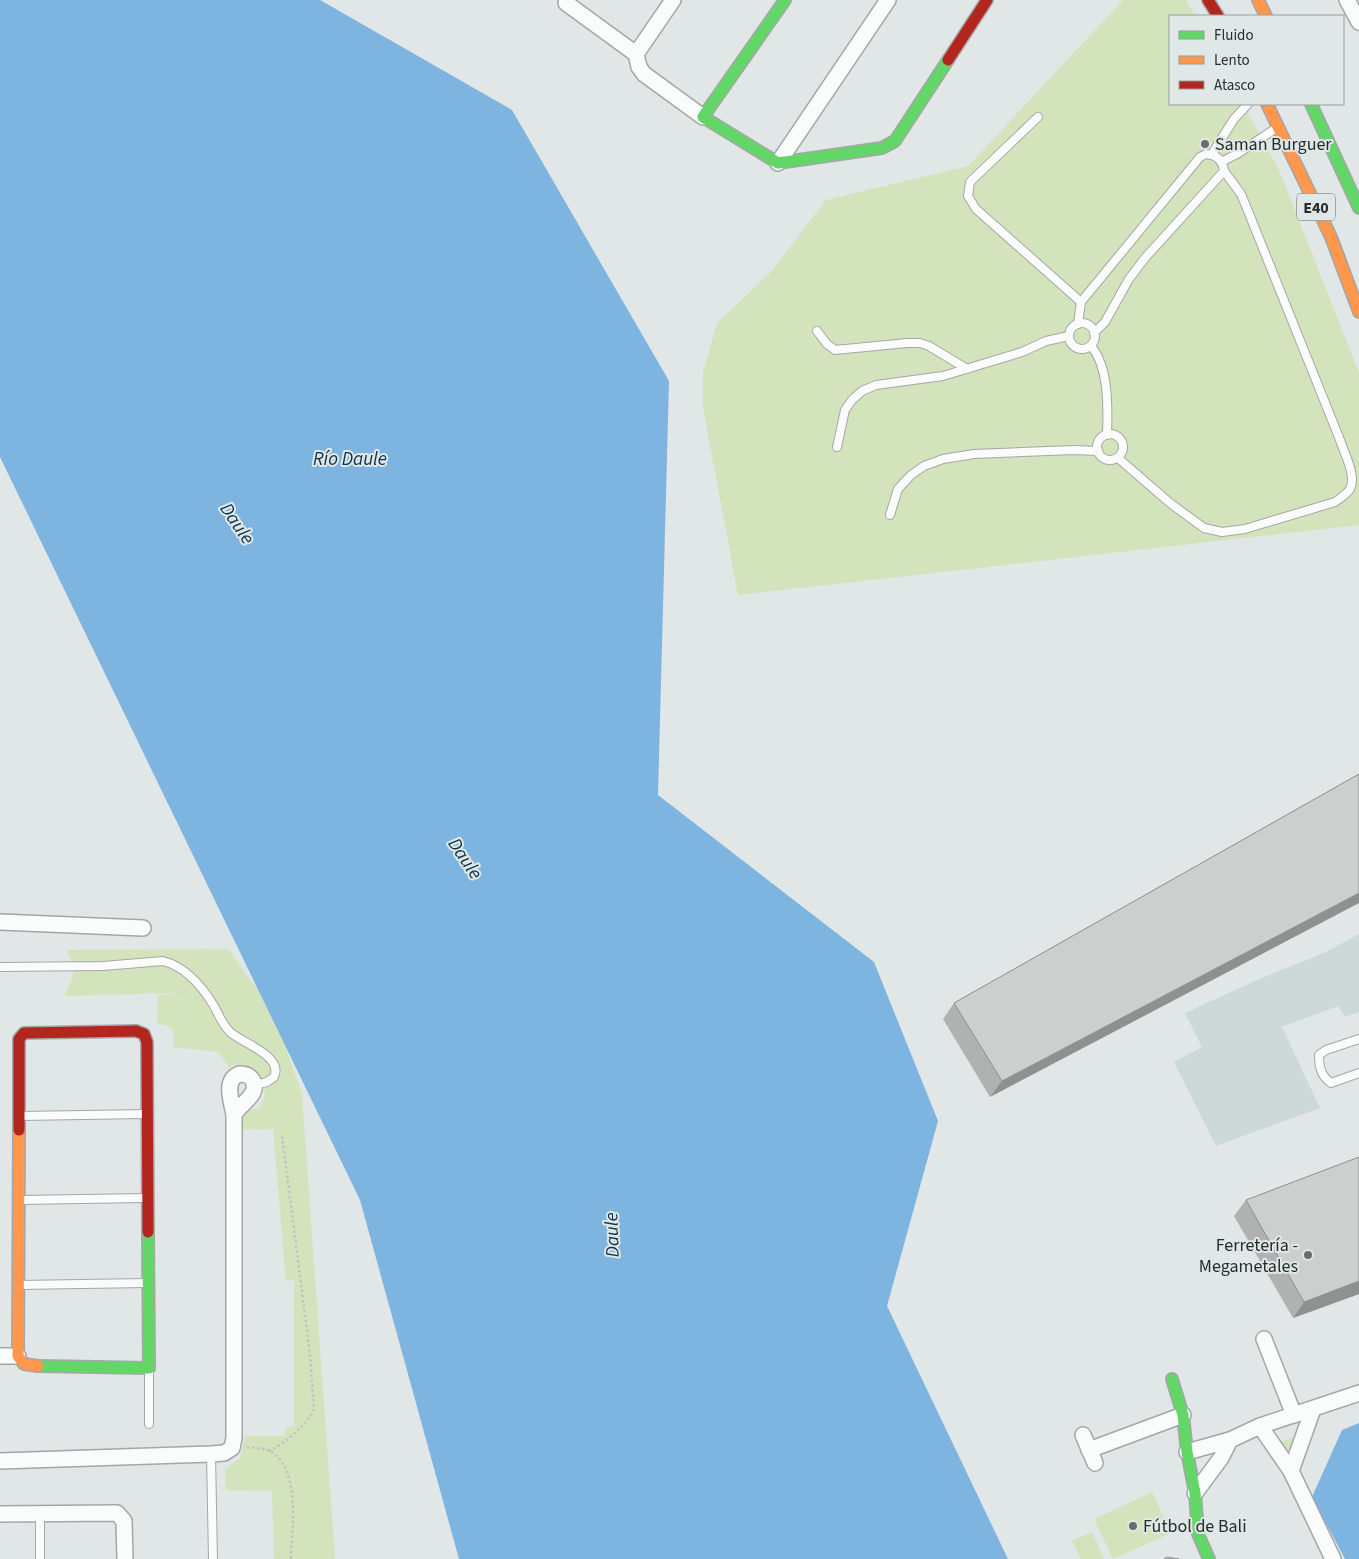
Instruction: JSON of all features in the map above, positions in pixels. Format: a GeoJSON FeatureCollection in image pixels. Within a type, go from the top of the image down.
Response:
{"type":"FeatureCollection","features":[{"type":"Feature","properties":{"kind":"main road"},"geometry":{"type":"LineString","coordinates":[[784,0],[703,117],[778,163],[882,148],[890,145],[895,141],[987,0]]}},
{"type":"Feature","properties":{"kind":"main road"},"geometry":{"type":"LineString","coordinates":[[1208,0],[1217,15]]}},
{"type":"Feature","properties":{"kind":"main road"},"geometry":{"type":"LineString","coordinates":[[1258,0],[1266,15]]}},
{"type":"Feature","properties":{"kind":"main road","name":"E40"},"geometry":{"type":"LineString","coordinates":[[1268,105],[1331,236],[1359,312]]}},
{"type":"Feature","properties":{"kind":"main road","name":"E40"},"geometry":{"type":"LineString","coordinates":[[1311,105],[1359,208]]}},
{"type":"Feature","properties":{"kind":"main road"},"geometry":{"type":"LineString","coordinates":[[136,1031],[144,1034],[147,1042],[148,1114],[149,1368],[28,1366],[20,1361],[18,1356],[18,1042],[21,1035],[28,1032],[136,1031]]}},
{"type":"Feature","properties":{"kind":"main road"},"geometry":{"type":"LineString","coordinates":[[1172,1379],[1183,1415],[1187,1452],[1195,1493],[1198,1534],[1209,1559]]}},
{"type":"Feature","properties":{"kind":"street"},"geometry":{"type":"LineString","coordinates":[[636,54],[673,0]]}},
{"type":"Feature","properties":{"kind":"street"},"geometry":{"type":"LineString","coordinates":[[778,163],[888,0]]}},
{"type":"Feature","properties":{"kind":"street"},"geometry":{"type":"LineString","coordinates":[[1347,0],[1359,22]]}},
{"type":"Feature","properties":{"kind":"street"},"geometry":{"type":"LineString","coordinates":[[565,1],[636,54],[639,67],[644,74],[703,117]]}},
{"type":"Feature","properties":{"kind":"street"},"geometry":{"type":"LineString","coordinates":[[0,922],[142,928]]}},
{"type":"Feature","properties":{"kind":"street"},"geometry":{"type":"LineString","coordinates":[[0,1461],[211,1454],[228,1451],[234,1444],[234,1115],[229,1087],[232,1079],[239,1074],[247,1075],[251,1078],[254,1085],[252,1096],[234,1115]]}},
{"type":"Feature","properties":{"kind":"street"},"geometry":{"type":"LineString","coordinates":[[1264,1339],[1294,1415]]}},
{"type":"Feature","properties":{"kind":"street"},"geometry":{"type":"LineString","coordinates":[[0,1356],[18,1356]]}},
{"type":"Feature","properties":{"kind":"street"},"geometry":{"type":"LineString","coordinates":[[1187,1452],[1230,1440],[1260,1426],[1359,1393]]}},
{"type":"Feature","properties":{"kind":"street"},"geometry":{"type":"LineString","coordinates":[[1291,1471],[1313,1409]]}},
{"type":"Feature","properties":{"kind":"street"},"geometry":{"type":"LineString","coordinates":[[1084,1435],[1092,1457],[1183,1415]]}},
{"type":"Feature","properties":{"kind":"street"},"geometry":{"type":"LineString","coordinates":[[1260,1426],[1291,1471],[1333,1559]]}},
{"type":"Feature","properties":{"kind":"street"},"geometry":{"type":"LineString","coordinates":[[1195,1493],[1221,1458],[1230,1440]]}},
{"type":"Feature","properties":{"kind":"street"},"geometry":{"type":"LineString","coordinates":[[0,1514],[117,1514],[124,1520],[125,1559]]}},
{"type":"Feature","properties":{"kind":"lane"},"geometry":{"type":"LineString","coordinates":[[1212,154],[1234,118],[1247,105]]}},
{"type":"Feature","properties":{"kind":"lane"},"geometry":{"type":"LineString","coordinates":[[1038,117],[970,182],[968,196],[976,209],[1081,302]]}},
{"type":"Feature","properties":{"kind":"lane"},"geometry":{"type":"LineString","coordinates":[[1221,162],[1237,154],[1278,126]]}},
{"type":"Feature","properties":{"kind":"lane"},"geometry":{"type":"LineString","coordinates":[[1078,324],[1081,302],[1200,157],[1206,154],[1218,157],[1224,170],[1241,194],[1248,211],[1340,440],[1351,473],[1352,484],[1345,495],[1335,502],[1246,530],[1222,532],[1204,528],[1170,503],[1118,458]]}},
{"type":"Feature","properties":{"kind":"lane"},"geometry":{"type":"LineString","coordinates":[[1094,333],[1108,318],[1129,279],[1140,265],[1224,170]]}},
{"type":"Feature","properties":{"kind":"lane"},"geometry":{"type":"LineString","coordinates":[[1078,324],[1085,324],[1091,327],[1094,333],[1094,340],[1091,346],[1085,349],[1078,349],[1072,346],[1069,340],[1072,327],[1078,324]]}},
{"type":"Feature","properties":{"kind":"lane"},"geometry":{"type":"LineString","coordinates":[[817,331],[827,344],[835,350],[920,343],[929,346],[967,369]]}},
{"type":"Feature","properties":{"kind":"lane"},"geometry":{"type":"LineString","coordinates":[[837,447],[845,410],[862,391],[876,385],[943,376],[1022,352],[1046,341],[1069,336]]}},
{"type":"Feature","properties":{"kind":"lane"},"geometry":{"type":"LineString","coordinates":[[1091,346],[1100,361],[1107,397],[1107,435]]}},
{"type":"Feature","properties":{"kind":"lane"},"geometry":{"type":"LineString","coordinates":[[890,515],[898,489],[911,475],[924,466],[943,458],[1074,450],[1098,451],[1106,460],[1112,460],[1118,458],[1123,449],[1120,440],[1112,435],[1107,435],[1099,441],[1098,451]]}},
{"type":"Feature","properties":{"kind":"lane"},"geometry":{"type":"LineString","coordinates":[[0,967],[102,966],[163,961],[182,968],[209,998],[223,1024],[230,1032],[259,1049],[273,1062],[276,1069],[274,1077],[267,1082],[254,1085]]}},
{"type":"Feature","properties":{"kind":"lane"},"geometry":{"type":"LineString","coordinates":[[1359,1039],[1326,1050],[1319,1055],[1319,1064],[1324,1078],[1331,1083],[1359,1073]]}},
{"type":"Feature","properties":{"kind":"lane"},"geometry":{"type":"LineString","coordinates":[[18,1116],[148,1114]]}},
{"type":"Feature","properties":{"kind":"lane"},"geometry":{"type":"LineString","coordinates":[[18,1200],[148,1198]]}},
{"type":"Feature","properties":{"kind":"lane"},"geometry":{"type":"LineString","coordinates":[[18,1284],[149,1282]]}},
{"type":"Feature","properties":{"kind":"lane"},"geometry":{"type":"LineString","coordinates":[[149,1368],[150,1424]]}},
{"type":"Feature","properties":{"kind":"lane"},"geometry":{"type":"LineString","coordinates":[[211,1454],[213,1559]]}},
{"type":"Feature","properties":{"kind":"lane"},"geometry":{"type":"LineString","coordinates":[[40,1513],[40,1559]]}},
{"type":"Feature","properties":{"kind":"path"},"geometry":{"type":"LineString","coordinates":[[269,1451],[293,1435],[312,1414],[314,1409],[310,1354],[282,1136]]}},
{"type":"Feature","properties":{"kind":"path"},"geometry":{"type":"LineString","coordinates":[[234,1444],[269,1451],[286,1469],[293,1501],[291,1559]]}},
{"type":"Feature","properties":{"kind":"shaded area"},"geometry":{"type":"Polygon","coordinates":[[[1359,934],[1359,1012],[1345,1017],[1338,1006],[1282,1027],[1320,1108],[1216,1146],[1174,1062],[1202,1047],[1185,1013],[1255,981],[1326,952],[1359,934]]]}},
{"type":"Feature","properties":{"kind":"green space"},"geometry":{"type":"Polygon","coordinates":[[[1123,0],[1186,0],[1194,15],[1169,15],[1169,105],[1244,105],[1280,172],[1359,373],[1359,525],[738,595],[703,408],[703,372],[717,323],[770,273],[826,200],[968,166],[1123,0]]]}},
{"type":"Feature","properties":{"kind":"green space"},"geometry":{"type":"Polygon","coordinates":[[[228,949],[272,1009],[302,1094],[335,1559],[274,1559],[272,1491],[226,1490],[225,1469],[240,1458],[245,1436],[284,1436],[286,1428],[294,1426],[294,1280],[286,1281],[273,1129],[243,1130],[243,1112],[260,1107],[265,1095],[263,1080],[244,1065],[229,1067],[218,1052],[173,1047],[174,1033],[170,1027],[157,1024],[158,995],[174,994],[189,1013],[174,993],[64,996],[73,973],[72,962],[66,950],[228,949]]]}},
{"type":"Feature","properties":{"kind":"green space"},"geometry":{"type":"Polygon","coordinates":[[[1298,1435],[1292,1451],[1272,1445],[1298,1435]]]}},
{"type":"Feature","properties":{"kind":"green space","name":"Fútbol de Bali"},"geometry":{"type":"Polygon","coordinates":[[[1152,1492],[1171,1533],[1113,1559],[1094,1519],[1152,1492]]]}},
{"type":"Feature","properties":{"kind":"green space"},"geometry":{"type":"Polygon","coordinates":[[[1092,1532],[1104,1559],[1081,1559],[1072,1541],[1092,1532]]]}},
{"type":"Feature","properties":{"kind":"water","name":"Río Daule"},"geometry":{"type":"Polygon","coordinates":[[[0,0],[320,0],[512,110],[669,381],[658,795],[874,962],[938,1121],[887,1306],[1008,1559],[459,1559],[360,1200],[0,457],[0,0]]]}},
{"type":"Feature","properties":{"kind":"water"},"geometry":{"type":"Polygon","coordinates":[[[1359,1423],[1359,1559],[1345,1559],[1312,1497],[1342,1430],[1359,1423]]]}},
{"type":"Feature","properties":{"kind":"building"},"geometry":{"type":"Polygon","coordinates":[[[1359,774],[1359,893],[1002,1081],[954,1003],[1359,774]]]}},
{"type":"Feature","properties":{"kind":"building","name":"Ferretería - Megametales"},"geometry":{"type":"Polygon","coordinates":[[[1359,1157],[1359,1281],[1304,1302],[1246,1200],[1359,1157]]]}},
{"type":"Feature","properties":{"kind":"traffic: fast"},"geometry":{"type":"LineString","coordinates":[[785,0],[703,117],[778,163],[882,148],[895,141],[948,60]]}},
{"type":"Feature","properties":{"kind":"traffic: fast"},"geometry":{"type":"LineString","coordinates":[[1311,105],[1359,208]]}},
{"type":"Feature","properties":{"kind":"traffic: fast"},"geometry":{"type":"LineString","coordinates":[[38,1366],[149,1368],[148,1232]]}},
{"type":"Feature","properties":{"kind":"traffic: fast"},"geometry":{"type":"LineString","coordinates":[[1172,1379],[1183,1415],[1187,1452],[1195,1493],[1198,1534],[1209,1559]]}},
{"type":"Feature","properties":{"kind":"traffic: slow"},"geometry":{"type":"LineString","coordinates":[[1258,0],[1266,15]]}},
{"type":"Feature","properties":{"kind":"traffic: slow"},"geometry":{"type":"LineString","coordinates":[[1267,105],[1331,237],[1359,312]]}},
{"type":"Feature","properties":{"kind":"traffic: slow"},"geometry":{"type":"LineString","coordinates":[[19,1130],[18,1356],[24,1364],[38,1366]]}},
{"type":"Feature","properties":{"kind":"traffic: jam"},"geometry":{"type":"LineString","coordinates":[[948,60],[987,0]]}},
{"type":"Feature","properties":{"kind":"traffic: jam"},"geometry":{"type":"LineString","coordinates":[[1208,0],[1217,15]]}},
{"type":"Feature","properties":{"kind":"traffic: jam"},"geometry":{"type":"LineString","coordinates":[[136,1031],[144,1034],[147,1042],[148,1232]]}},
{"type":"Feature","properties":{"kind":"traffic: jam"},"geometry":{"type":"LineString","coordinates":[[19,1130],[19,1039],[24,1033],[136,1031]]}},
{"type":"Feature","properties":{"kind":"place","name":"Saman Burguer"},"geometry":{"type":"Point","coordinates":[1205,144]}},
{"type":"Feature","properties":{"kind":"place","name":"Ferretería - Megametales"},"geometry":{"type":"Point","coordinates":[1308,1255]}},
{"type":"Feature","properties":{"kind":"place","name":"Fútbol de Bali"},"geometry":{"type":"Point","coordinates":[1133,1526]}},
{"type":"Feature","properties":{"kind":"water label","name":"Daule"},"geometry":{"type":"Point","coordinates":[238,523]}},
{"type":"Feature","properties":{"kind":"water label","name":"Daule"},"geometry":{"type":"Point","coordinates":[466,858]}},
{"type":"Feature","properties":{"kind":"water label","name":"Daule"},"geometry":{"type":"Point","coordinates":[611,1235]}}]}
